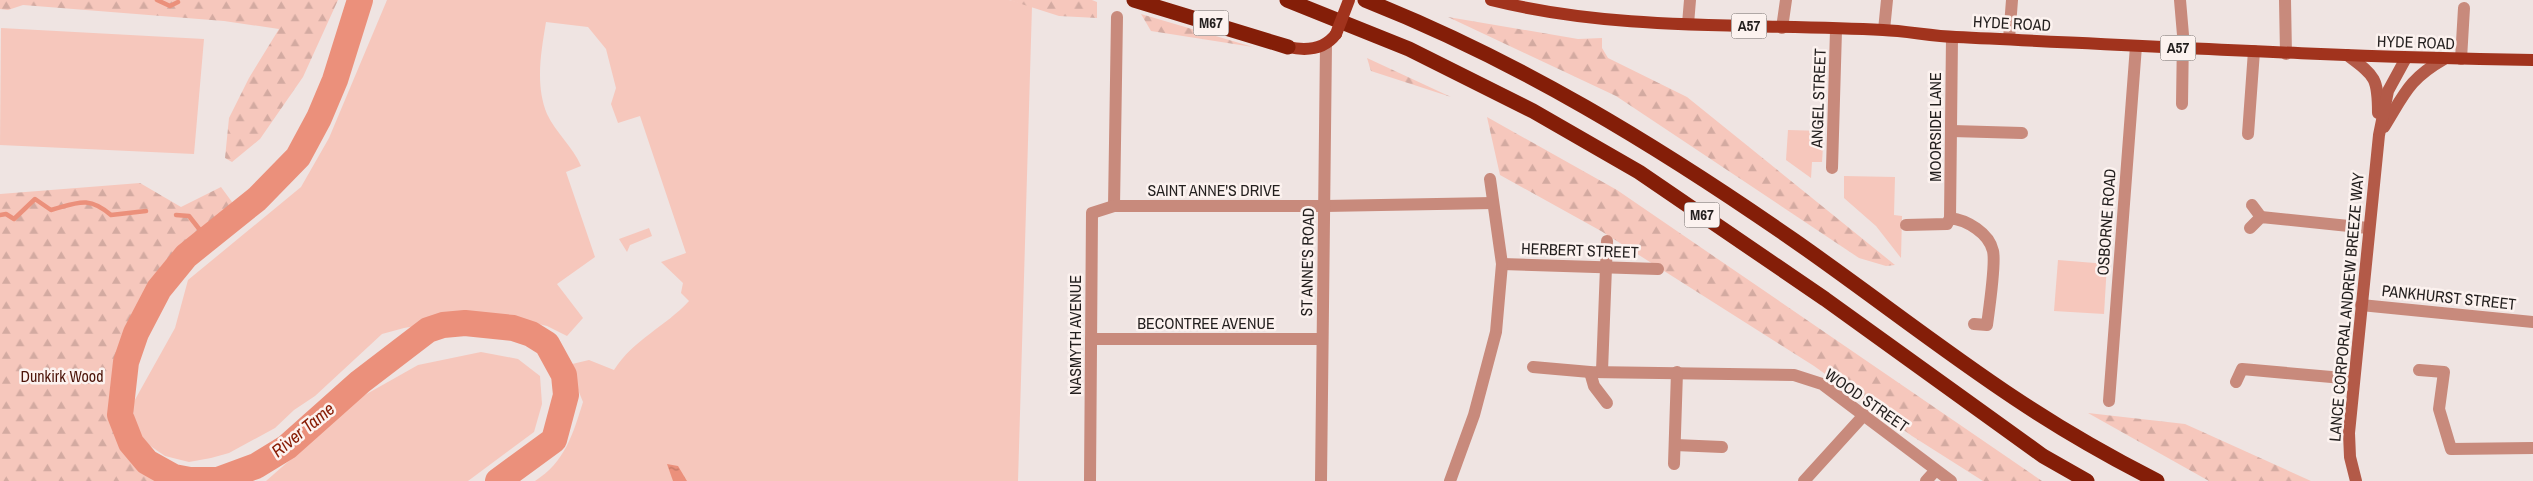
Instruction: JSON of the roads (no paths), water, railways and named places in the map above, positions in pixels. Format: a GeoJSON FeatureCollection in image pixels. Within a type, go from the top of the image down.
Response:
{"type":"FeatureCollection","features":[{"type":"Feature","properties":{"kind":"highway","name":"M67"},"geometry":{"type":"LineString","coordinates":[[1134,0],[1288,46]]}},
{"type":"Feature","properties":{"kind":"highway","name":"M67"},"geometry":{"type":"LineString","coordinates":[[1287,0],[1409,49],[1533,111],[1639,172],[1825,299],[2043,456],[2087,481]]}},
{"type":"Feature","properties":{"kind":"highway","name":"M67"},"geometry":{"type":"LineString","coordinates":[[1365,0],[1407,16],[1527,75],[1660,150],[1790,238],[2016,399],[2105,454],[2156,481]]}},
{"type":"Feature","properties":{"kind":"main road"},"geometry":{"type":"LineString","coordinates":[[1288,46],[1308,50],[1326,44],[1336,34],[1349,0]]}},
{"type":"Feature","properties":{"kind":"main road","name":"HYDE ROAD"},"geometry":{"type":"LineString","coordinates":[[1491,0],[1576,17],[1688,24],[1884,30],[1952,37],[2286,54],[2461,60],[2533,60]]}},
{"type":"Feature","properties":{"kind":"street"},"geometry":{"type":"LineString","coordinates":[[1688,24],[1690,0]]}},
{"type":"Feature","properties":{"kind":"street"},"geometry":{"type":"LineString","coordinates":[[1782,28],[1786,0]]}},
{"type":"Feature","properties":{"kind":"street"},"geometry":{"type":"LineString","coordinates":[[1884,30],[1887,0]]}},
{"type":"Feature","properties":{"kind":"street"},"geometry":{"type":"LineString","coordinates":[[2009,39],[2012,0]]}},
{"type":"Feature","properties":{"kind":"street"},"geometry":{"type":"LineString","coordinates":[[2180,0],[2182,104]]}},
{"type":"Feature","properties":{"kind":"street"},"geometry":{"type":"LineString","coordinates":[[2285,0],[2286,54]]}},
{"type":"Feature","properties":{"kind":"street"},"geometry":{"type":"LineString","coordinates":[[2461,60],[2464,8]]}},
{"type":"Feature","properties":{"kind":"street"},"geometry":{"type":"LineString","coordinates":[[1114,206],[1117,17]]}},
{"type":"Feature","properties":{"kind":"street","name":"ANGEL STREET"},"geometry":{"type":"LineString","coordinates":[[1832,168],[1836,30]]}},
{"type":"Feature","properties":{"kind":"street","name":"MOORSIDE LANE"},"geometry":{"type":"LineString","coordinates":[[1950,218],[1952,37]]}},
{"type":"Feature","properties":{"kind":"street","name":"ST ANNE'S ROAD"},"geometry":{"type":"LineString","coordinates":[[1320,481],[1326,44]]}},
{"type":"Feature","properties":{"kind":"street","name":"OSBORNE ROAD"},"geometry":{"type":"LineString","coordinates":[[2109,401],[2136,46]]}},
{"type":"Feature","properties":{"kind":"street"},"geometry":{"type":"LineString","coordinates":[[2248,134],[2254,51]]}},
{"type":"Feature","properties":{"kind":"street","name":"LANCE CORPORAL ANDREW BREEZE WAY"},"geometry":{"type":"LineString","coordinates":[[2347,55],[2371,73],[2378,87],[2379,135]]}},
{"type":"Feature","properties":{"kind":"street","name":"LANCE CORPORAL ANDREW BREEZE WAY"},"geometry":{"type":"LineString","coordinates":[[2356,481],[2350,457],[2349,432],[2368,228],[2379,135],[2388,91],[2406,58]]}},
{"type":"Feature","properties":{"kind":"street","name":"LANCE CORPORAL ANDREW BREEZE WAY"},"geometry":{"type":"LineString","coordinates":[[2379,135],[2411,82],[2422,72],[2444,59]]}},
{"type":"Feature","properties":{"kind":"street"},"geometry":{"type":"LineString","coordinates":[[1952,131],[2022,133]]}},
{"type":"Feature","properties":{"kind":"street"},"geometry":{"type":"LineString","coordinates":[[1450,481],[1474,415],[1496,332],[1502,264],[1490,180]]}},
{"type":"Feature","properties":{"kind":"street","name":"SAINT ANNE'S DRIVE"},"geometry":{"type":"LineString","coordinates":[[1114,206],[1325,206],[1493,203]]}},
{"type":"Feature","properties":{"kind":"street"},"geometry":{"type":"LineString","coordinates":[[2252,205],[2261,217],[2368,228]]}},
{"type":"Feature","properties":{"kind":"street","name":"NASMYTH AVENUE"},"geometry":{"type":"LineString","coordinates":[[1090,481],[1092,214],[1114,206]]}},
{"type":"Feature","properties":{"kind":"street"},"geometry":{"type":"LineString","coordinates":[[2250,228],[2261,217]]}},
{"type":"Feature","properties":{"kind":"street"},"geometry":{"type":"LineString","coordinates":[[1906,225],[1947,224],[1950,218],[1962,219],[1984,234],[1993,251],[1987,325],[1974,324]]}},
{"type":"Feature","properties":{"kind":"street"},"geometry":{"type":"LineString","coordinates":[[1607,241],[1594,386],[1607,403]]}},
{"type":"Feature","properties":{"kind":"street","name":"HERBERT STREET"},"geometry":{"type":"LineString","coordinates":[[1502,264],[1658,269]]}},
{"type":"Feature","properties":{"kind":"street","name":"PANKHURST STREET"},"geometry":{"type":"LineString","coordinates":[[2361,305],[2533,322]]}},
{"type":"Feature","properties":{"kind":"street","name":"BECONTREE AVENUE"},"geometry":{"type":"LineString","coordinates":[[1091,339],[1322,339]]}},
{"type":"Feature","properties":{"kind":"street"},"geometry":{"type":"LineString","coordinates":[[2236,382],[2242,369],[2238,357]]}},
{"type":"Feature","properties":{"kind":"street","name":"WOOD STREET"},"geometry":{"type":"LineString","coordinates":[[1534,367],[1596,371],[1794,375],[1822,384],[1935,471],[1951,481]]}},
{"type":"Feature","properties":{"kind":"street"},"geometry":{"type":"LineString","coordinates":[[2242,369],[2354,378]]}},
{"type":"Feature","properties":{"kind":"street"},"geometry":{"type":"LineString","coordinates":[[2419,370],[2444,372],[2438,409],[2451,449],[2533,448]]}},
{"type":"Feature","properties":{"kind":"street"},"geometry":{"type":"LineString","coordinates":[[1674,464],[1677,372]]}},
{"type":"Feature","properties":{"kind":"street"},"geometry":{"type":"LineString","coordinates":[[1804,481],[1864,415]]}},
{"type":"Feature","properties":{"kind":"street"},"geometry":{"type":"LineString","coordinates":[[1674,445],[1722,447]]}},
{"type":"Feature","properties":{"kind":"street"},"geometry":{"type":"LineString","coordinates":[[1926,481],[1935,471]]}},
{"type":"Feature","properties":{"kind":"water"},"geometry":{"type":"Polygon","coordinates":[[[667,464],[678,466],[687,481],[673,481],[667,464]]]}},
{"type":"Feature","properties":{"kind":"waterway"},"geometry":{"type":"LineString","coordinates":[[157,0],[170,6],[178,2]]}},
{"type":"Feature","properties":{"kind":"waterway","name":"River Tame"},"geometry":{"type":"LineString","coordinates":[[360,0],[335,80],[319,118],[298,157],[257,199],[186,256],[159,289],[136,333],[126,362],[120,415],[131,443],[147,462],[174,477],[190,480],[218,480],[256,466],[287,447],[360,382],[428,330],[443,325],[465,323],[513,328],[531,334],[547,344],[564,375],[566,395],[554,440],[498,481]]}},
{"type":"Feature","properties":{"kind":"waterway"},"geometry":{"type":"LineString","coordinates":[[0,215],[6,214],[14,219],[35,199],[51,210],[82,202],[96,205],[111,215],[146,211]]}},
{"type":"Feature","properties":{"kind":"waterway"},"geometry":{"type":"LineString","coordinates":[[176,215],[189,216],[207,239]]}},
{"type":"Feature","properties":{"kind":"park label","name":"Dunkirk Wood"},"geometry":{"type":"Point","coordinates":[62,376]}}]}
